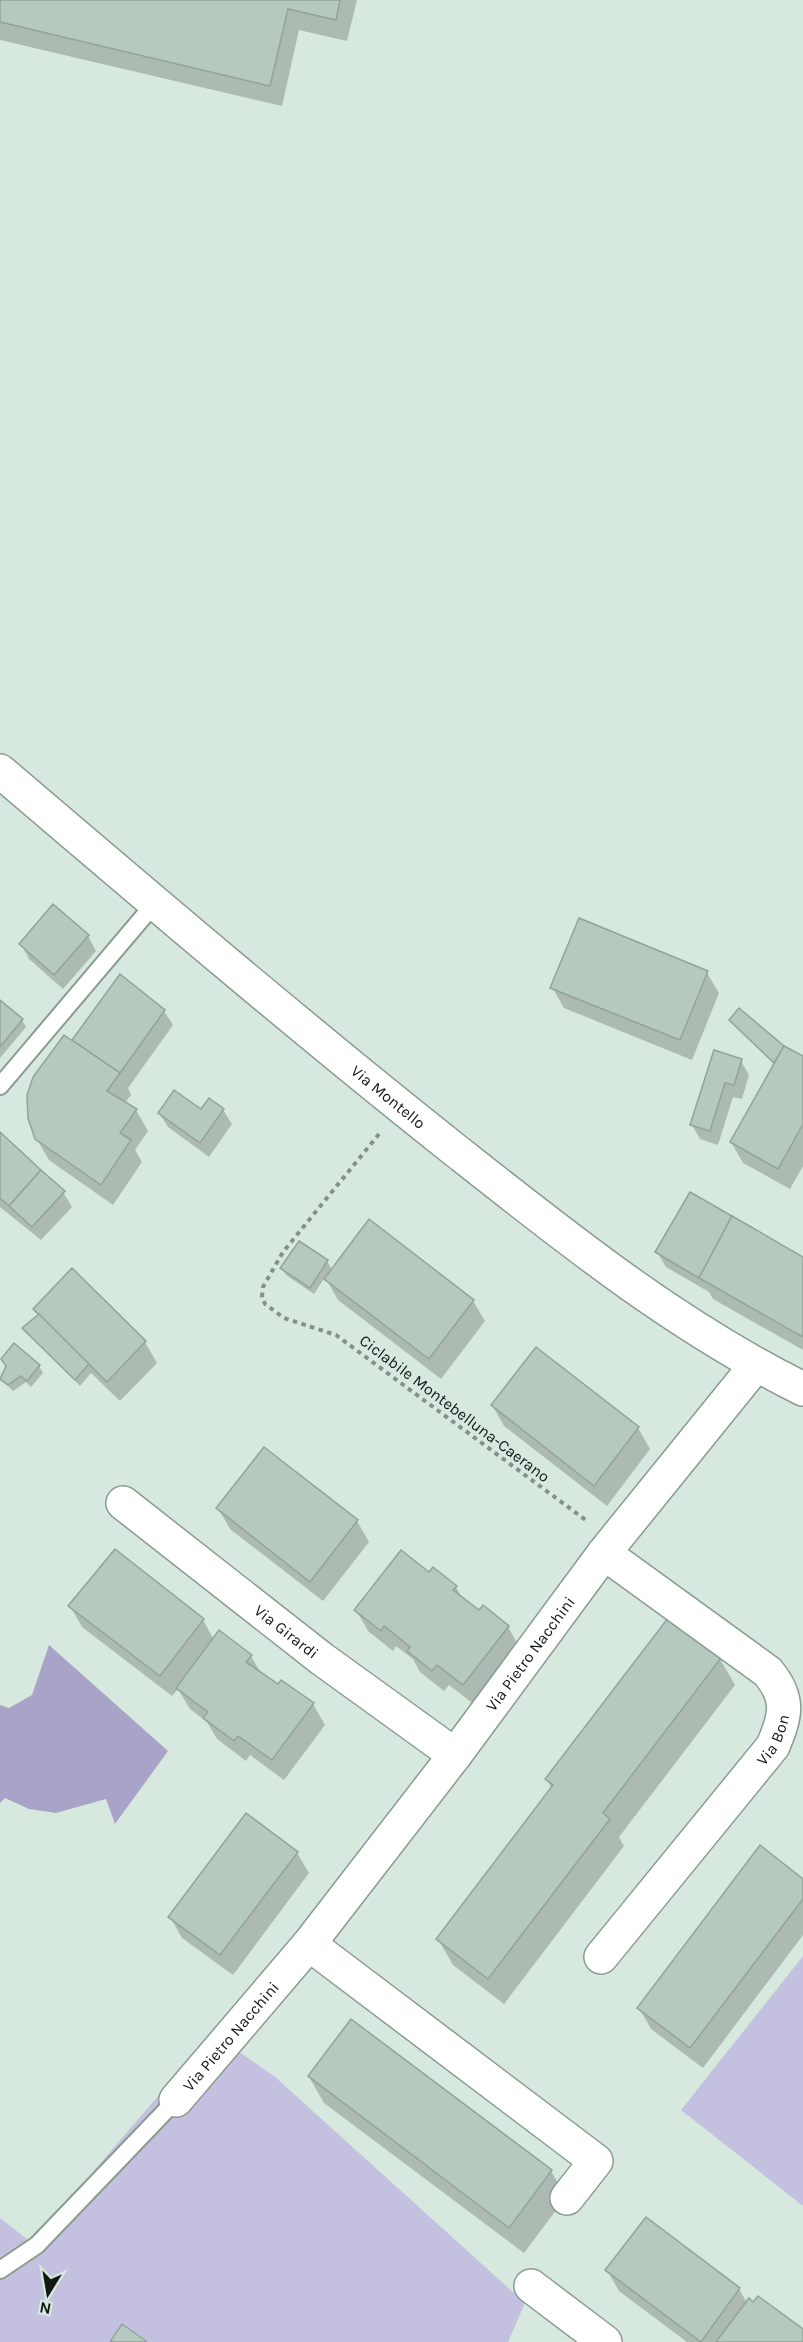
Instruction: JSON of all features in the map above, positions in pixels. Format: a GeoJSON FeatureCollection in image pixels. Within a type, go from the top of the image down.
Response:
{"type":"FeatureCollection","features":[{"type":"Feature","properties":{"kind":"street","name":"Via Montello"},"geometry":{"type":"LineString","coordinates":[[0,771],[327,1049],[605,1268],[756,1365],[803,1389]]}},
{"type":"Feature","properties":{"kind":"street","name":"Via Pietro Nacchini"},"geometry":{"type":"LineString","coordinates":[[176,2100],[309,1944],[455,1755],[609,1547],[756,1365]]}},
{"type":"Feature","properties":{"kind":"street","name":"Via Girardi"},"geometry":{"type":"LineString","coordinates":[[123,1503],[322,1659],[455,1755]]}},
{"type":"Feature","properties":{"kind":"street","name":"Via Bon"},"geometry":{"type":"LineString","coordinates":[[601,1957],[772,1746],[784,1712],[793,1697],[782,1689],[768,1672],[609,1547]]}},
{"type":"Feature","properties":{"kind":"street"},"geometry":{"type":"LineString","coordinates":[[309,1944],[596,2161],[567,2198]]}},
{"type":"Feature","properties":{"kind":"street"},"geometry":{"type":"LineString","coordinates":[[531,2286],[605,2342]]}},
{"type":"Feature","properties":{"kind":"lane"},"geometry":{"type":"LineString","coordinates":[[0,1086],[155,903]]}},
{"type":"Feature","properties":{"kind":"lane"},"geometry":{"type":"LineString","coordinates":[[0,2270],[37,2245],[176,2100]]}},
{"type":"Feature","properties":{"kind":"path","name":"Ciclabile Montebelluna-Caerano"},"geometry":{"type":"LineString","coordinates":[[378,1124],[379,1136],[284,1252],[263,1287],[262,1297],[265,1304],[284,1318],[336,1335],[609,1547]]}},
{"type":"Feature","properties":{"kind":"shaded area"},"geometry":{"type":"Polygon","coordinates":[[[49,1645],[168,1751],[115,1824],[106,1799],[56,1813],[29,1809],[5,1798],[0,1803],[0,1705],[9,1708],[32,1695],[49,1645]]]}},
{"type":"Feature","properties":{"kind":"shaded area"},"geometry":{"type":"Polygon","coordinates":[[[803,1956],[803,2206],[681,2110],[803,1956]]]}},
{"type":"Feature","properties":{"kind":"shaded area"},"geometry":{"type":"Polygon","coordinates":[[[212,2033],[274,2076],[525,2303],[508,2342],[0,2342],[0,2218],[32,2243],[212,2033]]]}},
{"type":"Feature","properties":{"kind":"building"},"geometry":{"type":"Polygon","coordinates":[[[0,0],[340,0],[336,20],[288,9],[270,86],[0,22],[0,0]]]}},
{"type":"Feature","properties":{"kind":"building"},"geometry":{"type":"Polygon","coordinates":[[[53,904],[89,935],[54,975],[19,944],[53,904]]]}},
{"type":"Feature","properties":{"kind":"building"},"geometry":{"type":"Polygon","coordinates":[[[579,918],[708,971],[680,1040],[550,988],[579,918]]]}},
{"type":"Feature","properties":{"kind":"building"},"geometry":{"type":"Polygon","coordinates":[[[120,974],[165,1010],[120,1073],[72,1040],[120,974]]]}},
{"type":"Feature","properties":{"kind":"building"},"geometry":{"type":"Polygon","coordinates":[[[0,1000],[23,1019],[0,1047],[0,1000]]]}},
{"type":"Feature","properties":{"kind":"building"},"geometry":{"type":"Polygon","coordinates":[[[739,1008],[784,1046],[774,1063],[729,1020],[739,1008]]]}},
{"type":"Feature","properties":{"kind":"building"},"geometry":{"type":"Polygon","coordinates":[[[64,1035],[120,1073],[107,1091],[137,1109],[120,1133],[131,1140],[101,1185],[35,1139],[28,1118],[27,1095],[33,1077],[64,1035]]]}},
{"type":"Feature","properties":{"kind":"building"},"geometry":{"type":"Polygon","coordinates":[[[784,1046],[803,1056],[803,1124],[778,1169],[730,1142],[784,1046]]]}},
{"type":"Feature","properties":{"kind":"building"},"geometry":{"type":"Polygon","coordinates":[[[714,1050],[742,1059],[734,1085],[725,1083],[710,1131],[690,1125],[714,1050]]]}},
{"type":"Feature","properties":{"kind":"building"},"geometry":{"type":"Polygon","coordinates":[[[174,1090],[201,1109],[209,1098],[224,1109],[200,1143],[158,1113],[174,1090]]]}},
{"type":"Feature","properties":{"kind":"building"},"geometry":{"type":"Polygon","coordinates":[[[0,1132],[41,1170],[9,1206],[0,1198],[0,1132]]]}},
{"type":"Feature","properties":{"kind":"building"},"geometry":{"type":"Polygon","coordinates":[[[41,1170],[65,1191],[32,1227],[9,1206],[41,1170]]]}},
{"type":"Feature","properties":{"kind":"building"},"geometry":{"type":"Polygon","coordinates":[[[690,1192],[732,1216],[699,1278],[655,1252],[690,1192]]]}},
{"type":"Feature","properties":{"kind":"building"},"geometry":{"type":"Polygon","coordinates":[[[732,1216],[803,1257],[803,1337],[699,1278],[732,1216]]]}},
{"type":"Feature","properties":{"kind":"building"},"geometry":{"type":"Polygon","coordinates":[[[369,1219],[474,1300],[429,1359],[324,1279],[369,1219]]]}},
{"type":"Feature","properties":{"kind":"building"},"geometry":{"type":"Polygon","coordinates":[[[299,1241],[328,1260],[310,1288],[280,1268],[299,1241]]]}},
{"type":"Feature","properties":{"kind":"building"},"geometry":{"type":"Polygon","coordinates":[[[72,1268],[146,1341],[107,1382],[33,1309],[72,1268]]]}},
{"type":"Feature","properties":{"kind":"building"},"geometry":{"type":"Polygon","coordinates":[[[39,1314],[89,1364],[75,1380],[22,1328],[39,1314]]]}},
{"type":"Feature","properties":{"kind":"building"},"geometry":{"type":"Polygon","coordinates":[[[14,1343],[40,1365],[27,1381],[21,1376],[8,1385],[0,1379],[6,1366],[1,1359],[14,1343]]]}},
{"type":"Feature","properties":{"kind":"building"},"geometry":{"type":"Polygon","coordinates":[[[536,1347],[639,1427],[594,1486],[491,1405],[536,1347]]]}},
{"type":"Feature","properties":{"kind":"building"},"geometry":{"type":"Polygon","coordinates":[[[264,1447],[358,1520],[310,1582],[216,1508],[264,1447]]]}},
{"type":"Feature","properties":{"kind":"building"},"geometry":{"type":"Polygon","coordinates":[[[115,1549],[204,1619],[160,1676],[68,1606],[115,1549]]]}},
{"type":"Feature","properties":{"kind":"building"},"geometry":{"type":"Polygon","coordinates":[[[401,1550],[429,1572],[433,1567],[457,1586],[453,1590],[479,1610],[483,1605],[509,1626],[463,1685],[437,1665],[432,1671],[407,1651],[410,1647],[384,1626],[381,1631],[354,1610],[401,1550]]]}},
{"type":"Feature","properties":{"kind":"building"},"geometry":{"type":"Polygon","coordinates":[[[668,1618],[721,1658],[603,1813],[610,1819],[488,1979],[436,1939],[553,1785],[545,1779],[668,1618]]]}},
{"type":"Feature","properties":{"kind":"building"},"geometry":{"type":"Polygon","coordinates":[[[219,1630],[252,1655],[246,1662],[278,1684],[281,1680],[314,1703],[272,1760],[238,1736],[234,1741],[203,1718],[208,1712],[176,1688],[219,1630]]]}},
{"type":"Feature","properties":{"kind":"building"},"geometry":{"type":"Polygon","coordinates":[[[246,1813],[298,1852],[220,1955],[168,1917],[246,1813]]]}},
{"type":"Feature","properties":{"kind":"building"},"geometry":{"type":"Polygon","coordinates":[[[760,1845],[803,1879],[803,1899],[690,2048],[637,2008],[760,1845]]]}},
{"type":"Feature","properties":{"kind":"building"},"geometry":{"type":"Polygon","coordinates":[[[351,2019],[552,2170],[509,2228],[308,2076],[351,2019]]]}},
{"type":"Feature","properties":{"kind":"building"},"geometry":{"type":"Polygon","coordinates":[[[646,2217],[740,2288],[701,2342],[605,2270],[646,2217]]]}},
{"type":"Feature","properties":{"kind":"building"},"geometry":{"type":"Polygon","coordinates":[[[758,2296],[803,2329],[803,2342],[716,2342],[749,2298],[753,2302],[758,2296]]]}},
{"type":"Feature","properties":{"kind":"building"},"geometry":{"type":"Polygon","coordinates":[[[122,2324],[146,2341],[110,2342],[122,2324]]]}}]}
